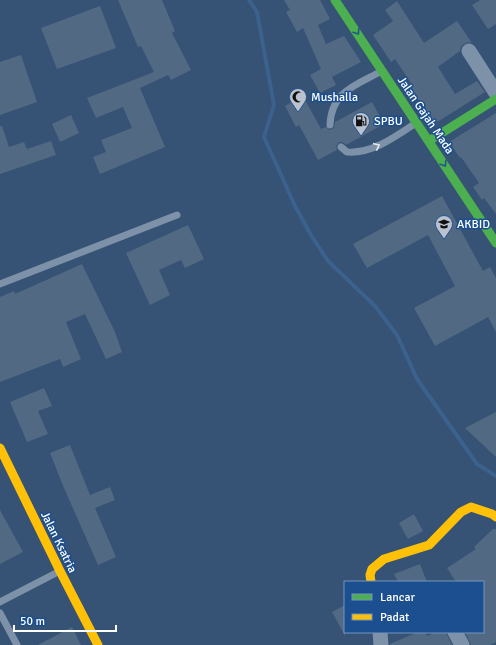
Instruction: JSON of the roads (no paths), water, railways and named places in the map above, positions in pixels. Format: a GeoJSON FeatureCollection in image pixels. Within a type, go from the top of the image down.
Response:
{"type":"FeatureCollection","features":[{"type":"Feature","properties":{"kind":"street","name":"Jalan Gajah Mada"},"geometry":{"type":"LineString","coordinates":[[335,0],[430,141],[496,243]]}},
{"type":"Feature","properties":{"kind":"street"},"geometry":{"type":"LineString","coordinates":[[469,51],[496,92]]}},
{"type":"Feature","properties":{"kind":"street"},"geometry":{"type":"LineString","coordinates":[[430,141],[496,99]]}},
{"type":"Feature","properties":{"kind":"street","name":"Jalan Ksatria"},"geometry":{"type":"LineString","coordinates":[[0,448],[98,645]]}},
{"type":"Feature","properties":{"kind":"street"},"geometry":{"type":"LineString","coordinates":[[370,581],[372,569],[384,558],[403,554],[429,545],[461,512],[471,507],[492,514],[496,517]]}},
{"type":"Feature","properties":{"kind":"street"},"geometry":{"type":"LineString","coordinates":[[380,633],[381,645]]}},
{"type":"Feature","properties":{"kind":"street"},"geometry":{"type":"LineString","coordinates":[[456,633],[462,645]]}},
{"type":"Feature","properties":{"kind":"lane"},"geometry":{"type":"LineString","coordinates":[[330,125],[332,109],[341,95],[382,71]]}},
{"type":"Feature","properties":{"kind":"lane"},"geometry":{"type":"LineString","coordinates":[[342,147],[347,152],[356,153],[367,150],[399,134],[417,122]]}},
{"type":"Feature","properties":{"kind":"lane"},"geometry":{"type":"LineString","coordinates":[[0,284],[177,215]]}},
{"type":"Feature","properties":{"kind":"lane"},"geometry":{"type":"LineString","coordinates":[[0,602],[60,571]]}},
{"type":"Feature","properties":{"kind":"lane"},"geometry":{"type":"LineString","coordinates":[[0,613],[17,645]]}},
{"type":"Feature","properties":{"kind":"waterway"},"geometry":{"type":"LineString","coordinates":[[249,0],[257,12],[274,105],[264,137],[295,206],[311,235],[328,261],[375,306],[397,335],[417,379],[477,464],[496,476]]}},
{"type":"Feature","properties":{"kind":"place","name":"Mushalla"},"geometry":{"type":"Point","coordinates":[298,112]}},
{"type":"Feature","properties":{"kind":"place","name":"SPBU"},"geometry":{"type":"Point","coordinates":[361,136]}},
{"type":"Feature","properties":{"kind":"place","name":"AKBID"},"geometry":{"type":"Point","coordinates":[444,239]}}]}
